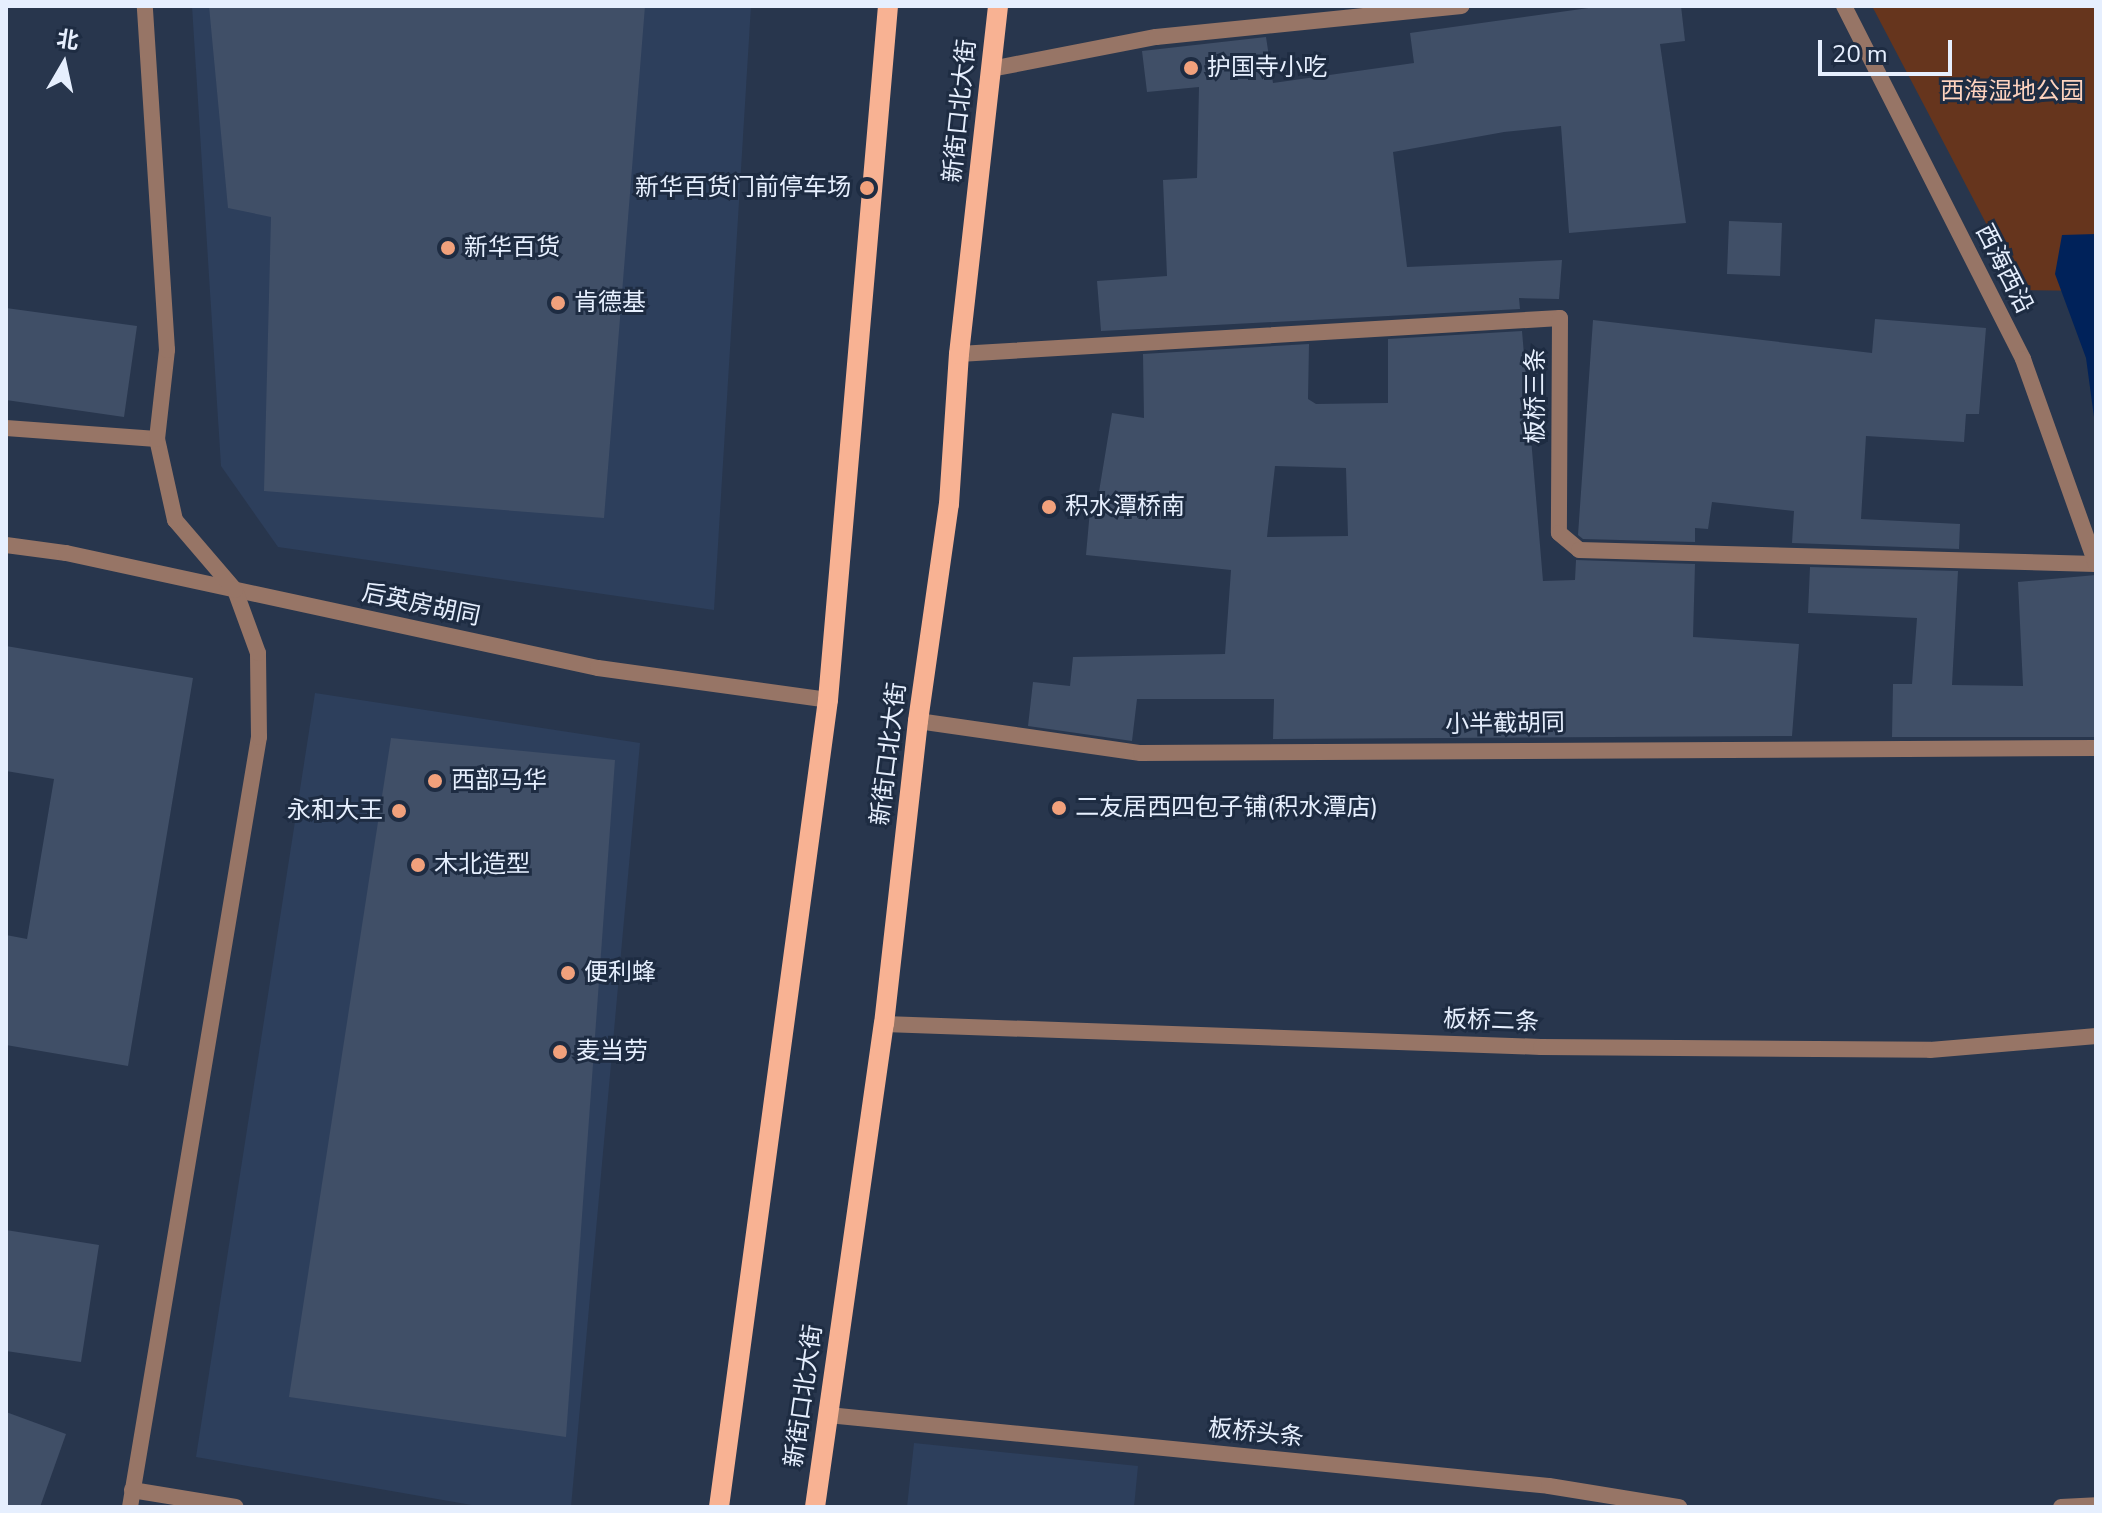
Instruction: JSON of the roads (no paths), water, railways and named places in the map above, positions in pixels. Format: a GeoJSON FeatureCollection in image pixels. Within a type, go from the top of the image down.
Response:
{"type":"FeatureCollection","features":[{"type":"Feature","properties":{"kind":"main road"},"geometry":{"type":"LineString","coordinates":[[719,1507],[828,700],[888,6]]}},
{"type":"Feature","properties":{"kind":"main road","name":"新街口北大街"},"geometry":{"type":"LineString","coordinates":[[815,1507],[884,1024],[918,721],[949,504],[959,354],[998,6]]}},
{"type":"Feature","properties":{"kind":"street"},"geometry":{"type":"LineString","coordinates":[[145,6],[167,350],[157,439],[175,520],[235,590],[258,653],[259,737],[131,1498],[236,1507]]}},
{"type":"Feature","properties":{"kind":"street"},"geometry":{"type":"LineString","coordinates":[[991,69],[1156,37],[1461,6]]}},
{"type":"Feature","properties":{"kind":"street","name":"西海西沿"},"geometry":{"type":"LineString","coordinates":[[1844,6],[2023,359],[2096,564]]}},
{"type":"Feature","properties":{"kind":"street","name":"板桥三条"},"geometry":{"type":"LineString","coordinates":[[959,354],[1560,318],[1559,533],[1579,550],[2096,564]]}},
{"type":"Feature","properties":{"kind":"street"},"geometry":{"type":"LineString","coordinates":[[6,428],[157,439]]}},
{"type":"Feature","properties":{"kind":"street","name":"后英房胡同"},"geometry":{"type":"LineString","coordinates":[[6,545],[235,590],[598,668],[828,700]]}},
{"type":"Feature","properties":{"kind":"street","name":"小半截胡同"},"geometry":{"type":"LineString","coordinates":[[918,721],[1141,753],[1654,746],[2096,748]]}},
{"type":"Feature","properties":{"kind":"street","name":"板桥二条"},"geometry":{"type":"LineString","coordinates":[[884,1024],[1557,1047],[1930,1050],[2096,1036]]}},
{"type":"Feature","properties":{"kind":"street","name":"板桥头条"},"geometry":{"type":"LineString","coordinates":[[828,1415],[1549,1486],[1679,1507]]}},
{"type":"Feature","properties":{"kind":"street"},"geometry":{"type":"LineString","coordinates":[[2061,1507],[2096,1505]]}},
{"type":"Feature","properties":{"kind":"water"},"geometry":{"type":"Polygon","coordinates":[[[2096,234],[2096,432],[2086,358],[2055,274],[2062,235],[2096,234]]]}},
{"type":"Feature","properties":{"kind":"place","name":"护国寺小吃"},"geometry":{"type":"Point","coordinates":[1191,68]}},
{"type":"Feature","properties":{"kind":"place","name":"新华百货门前停车场"},"geometry":{"type":"Point","coordinates":[867,188]}},
{"type":"Feature","properties":{"kind":"place","name":"新华百货"},"geometry":{"type":"Point","coordinates":[448,248]}},
{"type":"Feature","properties":{"kind":"place","name":"肯德基"},"geometry":{"type":"Point","coordinates":[558,303]}},
{"type":"Feature","properties":{"kind":"place","name":"积水潭桥南"},"geometry":{"type":"Point","coordinates":[1049,507]}},
{"type":"Feature","properties":{"kind":"place","name":"西部马华"},"geometry":{"type":"Point","coordinates":[435,781]}},
{"type":"Feature","properties":{"kind":"place","name":"二友居西四包子铺(积水潭店)"},"geometry":{"type":"Point","coordinates":[1059,808]}},
{"type":"Feature","properties":{"kind":"place","name":"永和大王"},"geometry":{"type":"Point","coordinates":[399,811]}},
{"type":"Feature","properties":{"kind":"place","name":"木北造型"},"geometry":{"type":"Point","coordinates":[418,865]}},
{"type":"Feature","properties":{"kind":"place","name":"便利蜂"},"geometry":{"type":"Point","coordinates":[568,973]}},
{"type":"Feature","properties":{"kind":"place","name":"麦当劳"},"geometry":{"type":"Point","coordinates":[560,1052]}},
{"type":"Feature","properties":{"kind":"park label","name":"西海湿地公园"},"geometry":{"type":"Point","coordinates":[2012,92]}}]}
